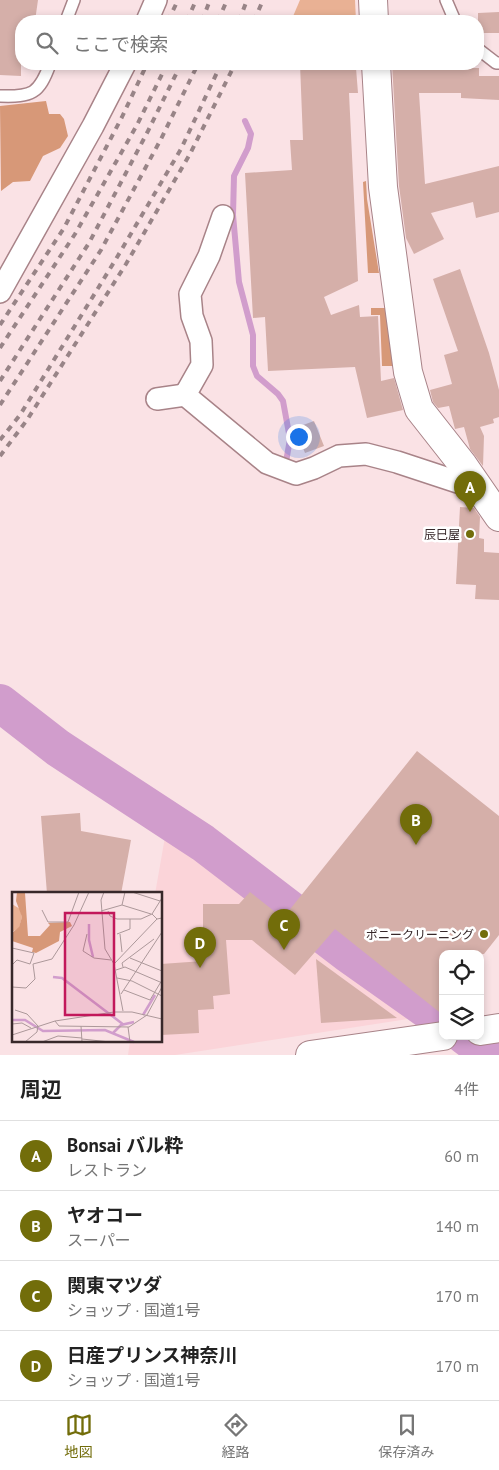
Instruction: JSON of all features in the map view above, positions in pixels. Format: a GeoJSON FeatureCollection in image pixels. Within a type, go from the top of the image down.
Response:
{"type":"FeatureCollection","features":[{"type":"Feature","properties":{"kind":"main road"},"geometry":{"type":"LineString","coordinates":[[373,0],[374,15]]}},
{"type":"Feature","properties":{"kind":"main road"},"geometry":{"type":"LineString","coordinates":[[376,70],[383,187],[408,372],[419,409],[463,465],[499,518]]}},
{"type":"Feature","properties":{"kind":"main road"},"geometry":{"type":"LineString","coordinates":[[310,1055],[439,1037]]}},
{"type":"Feature","properties":{"kind":"street"},"geometry":{"type":"LineString","coordinates":[[150,15],[156,0]]}},
{"type":"Feature","properties":{"kind":"street"},"geometry":{"type":"LineString","coordinates":[[0,292],[93,126],[122,70]]}},
{"type":"Feature","properties":{"kind":"street"},"geometry":{"type":"LineString","coordinates":[[157,399],[185,394],[202,365],[201,341],[192,316],[190,294],[208,256],[223,216]]}},
{"type":"Feature","properties":{"kind":"street"},"geometry":{"type":"LineString","coordinates":[[185,394],[267,463],[296,474],[339,456],[366,454],[397,462],[479,489]]}},
{"type":"Feature","properties":{"kind":"lane"},"geometry":{"type":"LineString","coordinates":[[68,15],[74,0]]}},
{"type":"Feature","properties":{"kind":"lane"},"geometry":{"type":"LineString","coordinates":[[446,0],[452,15]]}},
{"type":"Feature","properties":{"kind":"lane"},"geometry":{"type":"LineString","coordinates":[[484,54],[496,63],[499,63]]}},
{"type":"Feature","properties":{"kind":"lane"},"geometry":{"type":"LineString","coordinates":[[0,96],[26,95],[40,87],[47,70]]}},
{"type":"Feature","properties":{"kind":"shaded area"},"geometry":{"type":"Polygon","coordinates":[[[300,0],[355,0],[356,15],[294,15],[300,0]]]}},
{"type":"Feature","properties":{"kind":"shaded area"},"geometry":{"type":"Polygon","coordinates":[[[46,101],[49,114],[60,114],[64,119],[68,136],[60,148],[43,156],[30,181],[13,182],[1,191],[0,106],[46,101]]]}},
{"type":"Feature","properties":{"kind":"shaded area"},"geometry":{"type":"Polygon","coordinates":[[[366,181],[367,199],[379,273],[368,273],[363,182],[366,181]]]}},
{"type":"Feature","properties":{"kind":"shaded area"},"geometry":{"type":"Polygon","coordinates":[[[371,308],[385,308],[394,366],[382,366],[380,315],[371,315],[371,308]]]}},
{"type":"Feature","properties":{"kind":"shaded area"},"geometry":{"type":"Polygon","coordinates":[[[165,837],[239,882],[421,1017],[175,1055],[128,1055],[130,1042],[162,1042],[162,892],[155,892],[165,837]]]}},
{"type":"Feature","properties":{"kind":"building"},"geometry":{"type":"Polygon","coordinates":[[[0,0],[38,0],[36,15],[15,15],[15,70],[21,70],[21,76],[0,75],[0,0]]]}},
{"type":"Feature","properties":{"kind":"building"},"geometry":{"type":"Polygon","coordinates":[[[499,12],[499,33],[484,33],[484,15],[478,15],[478,13],[499,12]]]}},
{"type":"Feature","properties":{"kind":"building"},"geometry":{"type":"Polygon","coordinates":[[[300,70],[356,70],[358,93],[349,93],[358,281],[324,297],[331,315],[359,305],[360,317],[378,316],[381,381],[394,378],[403,410],[367,418],[355,367],[268,371],[265,317],[253,318],[245,173],[292,170],[290,140],[303,140],[300,70]]]}},
{"type":"Feature","properties":{"kind":"building"},"geometry":{"type":"Polygon","coordinates":[[[392,70],[479,70],[479,76],[499,76],[499,100],[461,98],[461,93],[419,93],[425,184],[499,166],[499,212],[476,218],[473,202],[431,213],[444,239],[414,254],[406,238],[399,186],[392,70]]]}},
{"type":"Feature","properties":{"kind":"building"},"geometry":{"type":"Polygon","coordinates":[[[460,269],[489,353],[499,390],[499,417],[493,419],[494,423],[480,427],[484,436],[483,466],[470,449],[464,427],[455,429],[449,406],[438,408],[433,402],[430,390],[452,384],[444,355],[458,351],[433,279],[460,269]]]}},
{"type":"Feature","properties":{"kind":"building"},"geometry":{"type":"Polygon","coordinates":[[[314,421],[324,446],[305,453],[295,428],[314,421]]]}},
{"type":"Feature","properties":{"kind":"building"},"geometry":{"type":"Polygon","coordinates":[[[460,507],[474,508],[480,517],[479,538],[484,539],[484,552],[499,553],[499,600],[475,599],[476,585],[456,584],[460,507]]]}},
{"type":"Feature","properties":{"kind":"building"},"geometry":{"type":"Polygon","coordinates":[[[417,751],[499,816],[499,935],[484,954],[484,950],[439,950],[439,1012],[335,929],[295,975],[252,940],[226,940],[230,994],[213,996],[214,1009],[198,1010],[199,1033],[162,1035],[162,964],[203,961],[203,904],[239,904],[250,892],[283,918],[417,751]]]}},
{"type":"Feature","properties":{"kind":"building"},"geometry":{"type":"Polygon","coordinates":[[[80,813],[81,831],[131,840],[121,892],[47,892],[41,816],[80,813]]]}},
{"type":"Feature","properties":{"kind":"building"},"geometry":{"type":"Polygon","coordinates":[[[316,959],[397,1018],[321,1023],[316,959]]]}},
{"type":"Feature","properties":{"kind":"waterway"},"geometry":{"type":"LineString","coordinates":[[245,121],[251,134],[248,148],[234,176],[233,215],[239,282],[253,335],[253,366],[257,376],[278,394],[283,401],[290,439],[286,462]]}},
{"type":"Feature","properties":{"kind":"waterway"},"geometry":{"type":"LineString","coordinates":[[0,703],[58,748],[203,843],[347,953],[439,1018]]}},
{"type":"Feature","properties":{"kind":"waterway"},"geometry":{"type":"LineString","coordinates":[[470,1040],[491,1055]]}},
{"type":"Feature","properties":{"kind":"railway"},"geometry":{"type":"LineString","coordinates":[[171,15],[178,0]]}},
{"type":"Feature","properties":{"kind":"railway"},"geometry":{"type":"LineString","coordinates":[[190,15],[196,0]]}},
{"type":"Feature","properties":{"kind":"railway"},"geometry":{"type":"LineString","coordinates":[[204,15],[210,0]]}},
{"type":"Feature","properties":{"kind":"railway"},"geometry":{"type":"LineString","coordinates":[[221,15],[227,0]]}},
{"type":"Feature","properties":{"kind":"railway"},"geometry":{"type":"LineString","coordinates":[[241,15],[247,0]]}},
{"type":"Feature","properties":{"kind":"railway"},"geometry":{"type":"LineString","coordinates":[[257,15],[263,0]]}},
{"type":"Feature","properties":{"kind":"railway"},"geometry":{"type":"LineString","coordinates":[[0,325],[64,228],[144,70]]}},
{"type":"Feature","properties":{"kind":"railway"},"geometry":{"type":"LineString","coordinates":[[0,348],[75,234],[137,125],[164,70]]}},
{"type":"Feature","properties":{"kind":"railway"},"geometry":{"type":"LineString","coordinates":[[0,381],[89,243],[178,70]]}},
{"type":"Feature","properties":{"kind":"railway"},"geometry":{"type":"LineString","coordinates":[[0,405],[101,250],[161,139],[195,70]]}},
{"type":"Feature","properties":{"kind":"railway"},"geometry":{"type":"LineString","coordinates":[[0,440],[20,415],[181,149],[218,70]]}},
{"type":"Feature","properties":{"kind":"railway"},"geometry":{"type":"LineString","coordinates":[[0,456],[27,420],[126,264],[190,154],[232,70]]}},
{"type":"Feature","properties":{"kind":"place","name":"Bonsai バル粋"},"geometry":{"type":"Point","coordinates":[470,512]}},
{"type":"Feature","properties":{"kind":"place","name":"辰巳屋"},"geometry":{"type":"Point","coordinates":[470,534]}},
{"type":"Feature","properties":{"kind":"place","name":"ヤオコー"},"geometry":{"type":"Point","coordinates":[416,845]}},
{"type":"Feature","properties":{"kind":"place","name":"ポニークリーニング"},"geometry":{"type":"Point","coordinates":[484,934]}},
{"type":"Feature","properties":{"kind":"place","name":"関東マツダ"},"geometry":{"type":"Point","coordinates":[284,950]}},
{"type":"Feature","properties":{"kind":"place","name":"日産プリンス神奈川"},"geometry":{"type":"Point","coordinates":[200,968]}}]}
